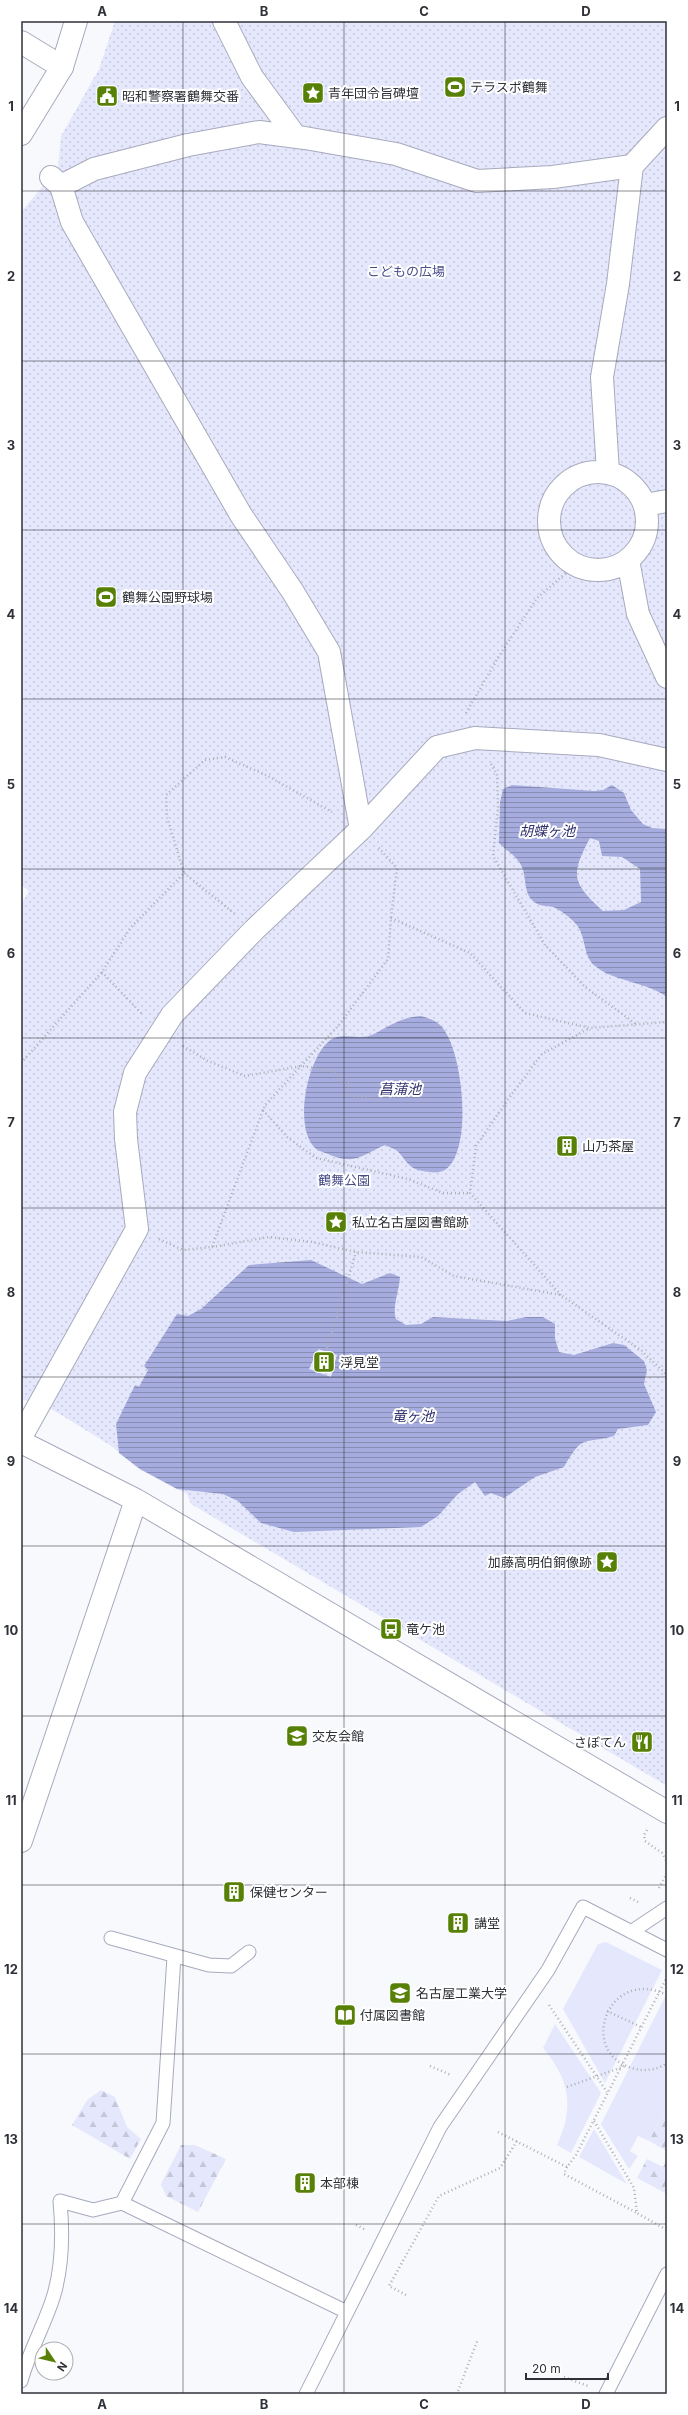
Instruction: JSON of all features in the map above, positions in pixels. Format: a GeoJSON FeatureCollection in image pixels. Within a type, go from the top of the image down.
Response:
{"type":"FeatureCollection","features":[{"type":"Feature","properties":{"kind":"street"},"geometry":{"type":"LineString","coordinates":[[21,134],[62,67],[76,21]]}},
{"type":"Feature","properties":{"kind":"street"},"geometry":{"type":"LineString","coordinates":[[224,21],[252,77],[296,137]]}},
{"type":"Feature","properties":{"kind":"street"},"geometry":{"type":"LineString","coordinates":[[21,42],[62,67]]}},
{"type":"Feature","properties":{"kind":"street"},"geometry":{"type":"LineString","coordinates":[[608,472],[602,377],[618,284],[632,166],[667,128]]}},
{"type":"Feature","properties":{"kind":"street"},"geometry":{"type":"LineString","coordinates":[[361,829],[329,652],[292,592],[241,516],[72,222],[56,182],[94,169],[188,145],[259,132],[396,154],[477,181],[553,177],[632,166]]}},
{"type":"Feature","properties":{"kind":"street"},"geometry":{"type":"LineString","coordinates":[[592,472],[608,472],[620,476],[631,484],[645,505],[647,520],[645,535],[638,549],[628,560],[616,567],[602,570],[588,569],[575,565],[563,556],[554,543],[549,528],[549,512],[554,497],[564,485],[577,476],[592,472]]}},
{"type":"Feature","properties":{"kind":"street"},"geometry":{"type":"LineString","coordinates":[[645,505],[667,501]]}},
{"type":"Feature","properties":{"kind":"street"},"geometry":{"type":"LineString","coordinates":[[628,560],[638,614],[667,677]]}},
{"type":"Feature","properties":{"kind":"street"},"geometry":{"type":"LineString","coordinates":[[21,1437],[137,1229],[126,1139],[125,1112],[135,1074],[172,1015],[254,930],[361,829],[437,747],[475,738],[599,745],[667,760]]}},
{"type":"Feature","properties":{"kind":"street"},"geometry":{"type":"LineString","coordinates":[[21,1442],[136,1500],[667,1812]]}},
{"type":"Feature","properties":{"kind":"street"},"geometry":{"type":"LineString","coordinates":[[21,1841],[136,1500]]}},
{"type":"Feature","properties":{"kind":"lane"},"geometry":{"type":"LineString","coordinates":[[306,2394],[440,2127],[537,1986],[583,1907],[667,1950]]}},
{"type":"Feature","properties":{"kind":"lane"},"geometry":{"type":"LineString","coordinates":[[631,1932],[667,1908]]}},
{"type":"Feature","properties":{"kind":"lane"},"geometry":{"type":"LineString","coordinates":[[111,1938],[209,1965],[231,1966],[249,1952]]}},
{"type":"Feature","properties":{"kind":"lane"},"geometry":{"type":"LineString","coordinates":[[122,2203],[163,2123],[174,1956]]}},
{"type":"Feature","properties":{"kind":"lane"},"geometry":{"type":"LineString","coordinates":[[21,2380],[53,2297],[62,2241],[60,2201],[93,2210],[122,2203],[347,2312]]}},
{"type":"Feature","properties":{"kind":"lane"},"geometry":{"type":"LineString","coordinates":[[608,2393],[667,2274]]}},
{"type":"Feature","properties":{"kind":"path"},"geometry":{"type":"LineString","coordinates":[[437,747],[471,708],[500,656],[537,598],[575,565]]}},
{"type":"Feature","properties":{"kind":"path"},"geometry":{"type":"LineString","coordinates":[[475,738],[497,774],[498,807],[493,856],[545,945],[585,987],[636,1024]]}},
{"type":"Feature","properties":{"kind":"path"},"geometry":{"type":"LineString","coordinates":[[212,1247],[263,1110],[338,1026],[388,960],[390,918],[397,868],[361,829],[268,776],[225,757],[205,760],[166,795],[167,817],[184,873],[254,930]]}},
{"type":"Feature","properties":{"kind":"path"},"geometry":{"type":"LineString","coordinates":[[21,1063],[102,972],[131,927],[184,873]]}},
{"type":"Feature","properties":{"kind":"path"},"geometry":{"type":"LineString","coordinates":[[390,918],[470,953],[525,1013],[590,1028],[667,1022]]}},
{"type":"Feature","properties":{"kind":"path"},"geometry":{"type":"LineString","coordinates":[[102,972],[160,1033],[208,1061],[245,1076],[302,1066],[336,1072],[339,1082],[349,1083],[347,1095],[380,1100]]}},
{"type":"Feature","properties":{"kind":"path"},"geometry":{"type":"LineString","coordinates":[[470,1193],[476,1146],[509,1098],[542,1054],[590,1028]]}},
{"type":"Feature","properties":{"kind":"path"},"geometry":{"type":"LineString","coordinates":[[263,1110],[288,1138],[316,1158],[408,1179],[443,1193],[470,1193],[561,1295],[577,1308],[642,1351],[667,1375]]}},
{"type":"Feature","properties":{"kind":"path"},"geometry":{"type":"LineString","coordinates":[[137,1229],[183,1250],[212,1247],[269,1237],[312,1242],[356,1252],[420,1257],[454,1276],[561,1295]]}},
{"type":"Feature","properties":{"kind":"path"},"geometry":{"type":"LineString","coordinates":[[326,1352],[356,1252]]}},
{"type":"Feature","properties":{"kind":"path"},"geometry":{"type":"LineString","coordinates":[[648,1828],[644,1835],[645,1841],[662,1853],[667,1862]]}},
{"type":"Feature","properties":{"kind":"path"},"geometry":{"type":"LineString","coordinates":[[657,1891],[667,1873]]}},
{"type":"Feature","properties":{"kind":"path"},"geometry":{"type":"LineString","coordinates":[[667,1977],[594,2121],[564,2174],[667,2230]]}},
{"type":"Feature","properties":{"kind":"path"},"geometry":{"type":"LineString","coordinates":[[537,1986],[608,2093]]}},
{"type":"Feature","properties":{"kind":"path"},"geometry":{"type":"LineString","coordinates":[[667,1995],[654,1989],[640,1988],[627,1992],[616,2000],[607,2011],[603,2036],[612,2054],[626,2066],[639,2070],[653,2070],[667,2063]]}},
{"type":"Feature","properties":{"kind":"path"},"geometry":{"type":"LineString","coordinates":[[607,2011],[641,2028]]}},
{"type":"Feature","properties":{"kind":"path"},"geometry":{"type":"LineString","coordinates":[[566,2087],[626,2066]]}},
{"type":"Feature","properties":{"kind":"path"},"geometry":{"type":"LineString","coordinates":[[594,2121],[634,2188],[637,2213]]}},
{"type":"Feature","properties":{"kind":"path"},"geometry":{"type":"LineString","coordinates":[[498,2132],[567,2167]]}},
{"type":"Feature","properties":{"kind":"path"},"geometry":{"type":"LineString","coordinates":[[406,2295],[389,2286],[439,2196],[500,2168],[517,2141]]}},
{"type":"Feature","properties":{"kind":"path"},"geometry":{"type":"LineString","coordinates":[[458,2390],[478,2339]]}},
{"type":"Feature","properties":{"kind":"path"},"geometry":{"type":"LineString","coordinates":[[564,2377],[608,2393]]}},
{"type":"Feature","properties":{"kind":"green space","name":"鶴舞公園"},"geometry":{"type":"Polygon","coordinates":[[[115,21],[667,21],[667,1786],[191,1504],[187,1494],[139,1469],[110,1445],[53,1410],[21,1399],[21,904],[29,891],[21,885],[21,212],[58,168],[61,136],[99,69],[115,21]]]}},
{"type":"Feature","properties":{"kind":"green space"},"geometry":{"type":"Polygon","coordinates":[[[606,1942],[662,1970],[605,2083],[563,2009],[598,1944],[606,1942]]]}},
{"type":"Feature","properties":{"kind":"green space"},"geometry":{"type":"Polygon","coordinates":[[[667,1993],[667,2106],[649,2141],[638,2136],[630,2151],[638,2156],[629,2169],[601,2124],[667,1993]]]}},
{"type":"Feature","properties":{"kind":"green space"},"geometry":{"type":"Polygon","coordinates":[[[555,2024],[601,2093],[571,2153],[557,2145],[563,2131],[566,2118],[567,2105],[564,2082],[552,2059],[543,2048],[555,2024]]]}},
{"type":"Feature","properties":{"kind":"green space"},"geometry":{"type":"Polygon","coordinates":[[[101,2090],[115,2097],[127,2127],[141,2139],[130,2159],[72,2125],[87,2100],[101,2090]]]}},
{"type":"Feature","properties":{"kind":"green space"},"geometry":{"type":"Polygon","coordinates":[[[667,2106],[667,2151],[649,2141],[667,2106]]]}},
{"type":"Feature","properties":{"kind":"green space"},"geometry":{"type":"Polygon","coordinates":[[[594,2129],[627,2184],[579,2157],[594,2129]]]}},
{"type":"Feature","properties":{"kind":"green space"},"geometry":{"type":"Polygon","coordinates":[[[181,2145],[195,2145],[226,2159],[198,2212],[166,2196],[161,2184],[181,2145]]]}},
{"type":"Feature","properties":{"kind":"green space"},"geometry":{"type":"Polygon","coordinates":[[[647,2159],[663,2167],[667,2160],[667,2194],[637,2178],[647,2159]]]}},
{"type":"Feature","properties":{"kind":"water","name":"胡蝶ヶ池"},"geometry":{"type":"Polygon","coordinates":[[[512,785],[594,791],[603,790],[612,785],[624,793],[631,810],[643,824],[652,828],[667,829],[667,997],[649,988],[611,975],[595,966],[588,957],[579,928],[573,921],[556,908],[539,905],[531,899],[527,892],[520,863],[499,843],[500,802],[503,789],[512,785]],[[590,838],[579,861],[577,878],[585,893],[603,911],[624,910],[641,902],[640,869],[622,857],[602,856],[599,841],[590,838]]]}},
{"type":"Feature","properties":{"kind":"water","name":"菖蒲池"},"geometry":{"type":"Polygon","coordinates":[[[421,1016],[434,1020],[440,1025],[448,1036],[455,1054],[462,1098],[462,1121],[460,1142],[454,1159],[445,1170],[432,1172],[414,1169],[396,1150],[385,1145],[360,1157],[349,1159],[342,1159],[315,1148],[308,1137],[304,1109],[309,1078],[314,1063],[328,1042],[344,1036],[368,1036],[402,1020],[421,1016]]]}},
{"type":"Feature","properties":{"kind":"water","name":"竜ヶ池"},"geometry":{"type":"Polygon","coordinates":[[[311,1260],[362,1284],[390,1273],[400,1277],[395,1304],[395,1314],[396,1319],[406,1325],[421,1324],[433,1317],[507,1321],[526,1317],[543,1317],[555,1324],[555,1338],[559,1352],[574,1355],[613,1343],[624,1345],[644,1361],[647,1370],[644,1384],[656,1412],[648,1425],[618,1429],[614,1436],[584,1442],[576,1449],[564,1467],[535,1477],[504,1498],[491,1493],[485,1496],[475,1482],[458,1494],[438,1516],[421,1527],[294,1532],[261,1523],[238,1501],[223,1494],[177,1489],[140,1469],[119,1453],[116,1424],[135,1385],[139,1387],[148,1370],[144,1366],[177,1314],[188,1316],[201,1309],[249,1265],[311,1260]],[[318,1349],[309,1369],[331,1377],[337,1355],[318,1349]]]}},
{"type":"Feature","properties":{"kind":"place","name":"テラスポ鶴舞"},"geometry":{"type":"Point","coordinates":[455,87]}},
{"type":"Feature","properties":{"kind":"place","name":"青年団令旨碑壇"},"geometry":{"type":"Point","coordinates":[313,93]}},
{"type":"Feature","properties":{"kind":"place","name":"昭和警察署鶴舞交番"},"geometry":{"type":"Point","coordinates":[107,96]}},
{"type":"Feature","properties":{"kind":"place","name":"鶴舞公園野球場"},"geometry":{"type":"Point","coordinates":[106,597]}},
{"type":"Feature","properties":{"kind":"place","name":"山乃茶屋"},"geometry":{"type":"Point","coordinates":[567,1146]}},
{"type":"Feature","properties":{"kind":"place","name":"私立名古屋図書館跡"},"geometry":{"type":"Point","coordinates":[336,1222]}},
{"type":"Feature","properties":{"kind":"place","name":"浮見堂"},"geometry":{"type":"Point","coordinates":[324,1362]}},
{"type":"Feature","properties":{"kind":"place","name":"加藤高明伯銅像跡"},"geometry":{"type":"Point","coordinates":[607,1562]}},
{"type":"Feature","properties":{"kind":"place","name":"竜ケ池"},"geometry":{"type":"Point","coordinates":[391,1629]}},
{"type":"Feature","properties":{"kind":"place","name":"交友会館"},"geometry":{"type":"Point","coordinates":[297,1736]}},
{"type":"Feature","properties":{"kind":"place","name":"さぼてん"},"geometry":{"type":"Point","coordinates":[642,1742]}},
{"type":"Feature","properties":{"kind":"place","name":"保健センター"},"geometry":{"type":"Point","coordinates":[234,1892]}},
{"type":"Feature","properties":{"kind":"place","name":"講堂"},"geometry":{"type":"Point","coordinates":[458,1923]}},
{"type":"Feature","properties":{"kind":"place","name":"名古屋工業大学"},"geometry":{"type":"Point","coordinates":[400,1993]}},
{"type":"Feature","properties":{"kind":"place","name":"付属図書館"},"geometry":{"type":"Point","coordinates":[345,2015]}},
{"type":"Feature","properties":{"kind":"place","name":"本部棟"},"geometry":{"type":"Point","coordinates":[305,2183]}},
{"type":"Feature","properties":{"kind":"park label","name":"こどもの広場"},"geometry":{"type":"Point","coordinates":[406,271]}}]}
